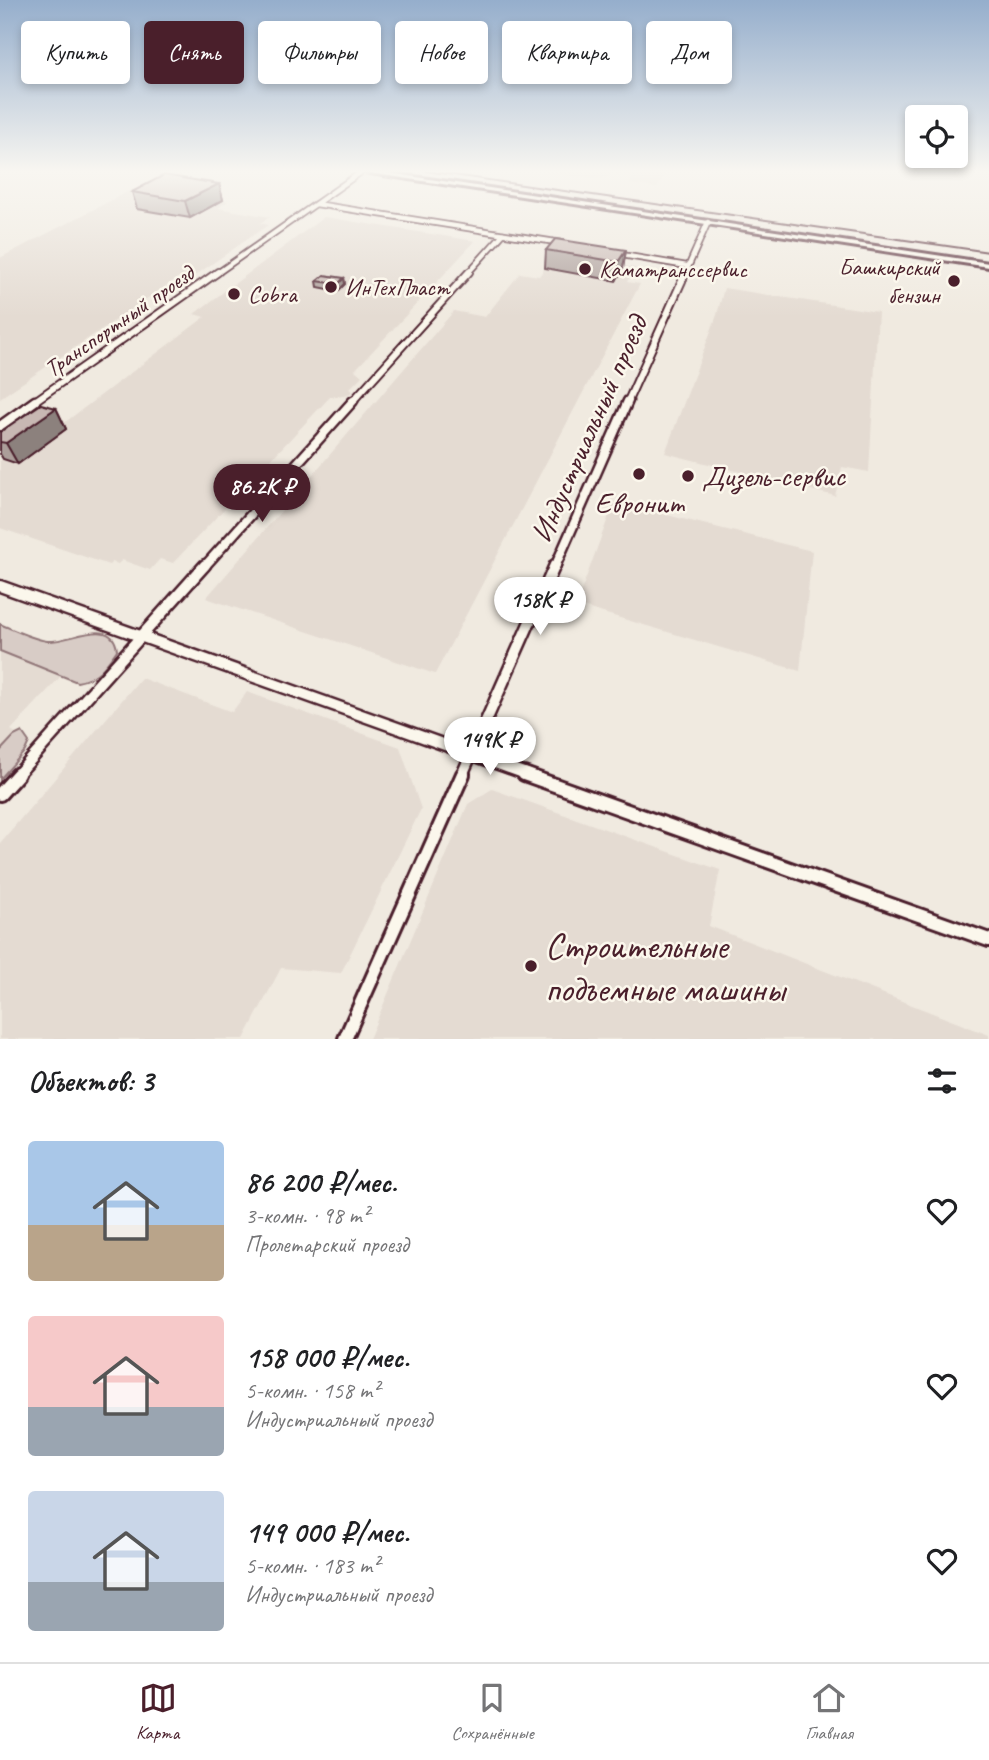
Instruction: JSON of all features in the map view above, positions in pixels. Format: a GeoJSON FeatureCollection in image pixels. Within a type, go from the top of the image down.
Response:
{"type":"FeatureCollection","features":[{"type":"Feature","properties":{"kind":"main road"},"geometry":{"type":"LineString","coordinates":[[692,219],[799,234]]}},
{"type":"Feature","properties":{"kind":"main road"},"geometry":{"type":"LineString","coordinates":[[702,219],[989,265]]}},
{"type":"Feature","properties":{"kind":"main road"},"geometry":{"type":"LineString","coordinates":[[831,239],[989,259]]}},
{"type":"Feature","properties":{"kind":"street","name":"Транспортный проезд"},"geometry":{"type":"LineString","coordinates":[[0,426],[294,219]]}},
{"type":"Feature","properties":{"kind":"street"},"geometry":{"type":"LineString","coordinates":[[413,219],[570,245]]}},
{"type":"Feature","properties":{"kind":"street","name":"Индустриальный проезд"},"geometry":{"type":"LineString","coordinates":[[345,1039],[708,222]]}},
{"type":"Feature","properties":{"kind":"street"},"geometry":{"type":"LineString","coordinates":[[0,794],[503,234]]}},
{"type":"Feature","properties":{"kind":"street"},"geometry":{"type":"LineString","coordinates":[[609,252],[687,265]]}},
{"type":"Feature","properties":{"kind":"street"},"geometry":{"type":"LineString","coordinates":[[0,586],[989,940]]}},
{"type":"Feature","properties":{"kind":"shaded area"},"geometry":{"type":"Polygon","coordinates":[[[74,219],[266,219],[260,223],[268,225],[190,279],[179,277],[0,398],[0,258],[74,219]]]}},
{"type":"Feature","properties":{"kind":"shaded area"},"geometry":{"type":"Polygon","coordinates":[[[321,219],[340,219],[475,241],[355,370],[362,376],[349,389],[353,391],[330,397],[173,563],[160,559],[150,570],[122,560],[118,564],[112,562],[109,565],[0,528],[0,461],[51,424],[60,426],[205,317],[194,314],[321,219]]]}},
{"type":"Feature","properties":{"kind":"shaded area","name":"Каматранссервис"},"geometry":{"type":"Polygon","coordinates":[[[555,255],[635,268],[627,282],[640,284],[435,674],[206,598],[454,311],[485,317],[520,273],[539,276],[555,255]]]}},
{"type":"Feature","properties":{"kind":"shaded area"},"geometry":{"type":"Polygon","coordinates":[[[724,288],[878,312],[869,472],[842,467],[835,496],[665,453],[717,315],[724,288]]]}},
{"type":"Feature","properties":{"kind":"shaded area"},"geometry":{"type":"Polygon","coordinates":[[[614,502],[812,551],[800,671],[576,605],[614,502]]]}},
{"type":"Feature","properties":{"kind":"shaded area"},"geometry":{"type":"Polygon","coordinates":[[[0,624],[47,641],[99,632],[114,640],[117,650],[96,675],[77,682],[0,651],[0,624]]]}},
{"type":"Feature","properties":{"kind":"shaded area"},"geometry":{"type":"Polygon","coordinates":[[[0,652],[62,675],[11,730],[16,733],[0,750],[0,652]]]}},
{"type":"Feature","properties":{"kind":"shaded area"},"geometry":{"type":"Polygon","coordinates":[[[141,678],[232,712],[247,692],[400,747],[421,809],[341,973],[281,968],[244,1039],[0,1039],[0,843],[141,678]]]}},
{"type":"Feature","properties":{"kind":"shaded area"},"geometry":{"type":"Polygon","coordinates":[[[22,732],[29,742],[25,751],[0,779],[0,751],[14,736],[22,732]]]}},
{"type":"Feature","properties":{"kind":"shaded area"},"geometry":{"type":"Polygon","coordinates":[[[492,789],[720,870],[709,926],[989,1035],[989,1039],[369,1039],[468,804],[492,789]]]}},
{"type":"Feature","properties":{"kind":"building"},"geometry":{"type":"Polygon","coordinates":[[[555,239],[626,250],[618,262],[546,250],[555,239]]]}},
{"type":"Feature","properties":{"kind":"building"},"geometry":{"type":"Polygon","coordinates":[[[324,275],[344,278],[338,284],[317,281],[324,275]]]}},
{"type":"Feature","properties":{"kind":"building"},"geometry":{"type":"Polygon","coordinates":[[[41,404],[56,408],[6,443],[0,442],[0,432],[41,404]]]}},
{"type":"Feature","properties":{"kind":"tram line"},"geometry":{"type":"LineString","coordinates":[[763,219],[989,252]]}},
{"type":"Feature","properties":{"kind":"place","name":"Каматранссервис"},"geometry":{"type":"Point","coordinates":[585,269]}},
{"type":"Feature","properties":{"kind":"place","name":"Башкирский бензин"},"geometry":{"type":"Point","coordinates":[954,281]}},
{"type":"Feature","properties":{"kind":"place","name":"ИнТехПласт"},"geometry":{"type":"Point","coordinates":[331,287]}},
{"type":"Feature","properties":{"kind":"place","name":"Cobra"},"geometry":{"type":"Point","coordinates":[234,294]}},
{"type":"Feature","properties":{"kind":"place","name":"Евронит"},"geometry":{"type":"Point","coordinates":[639,474]}},
{"type":"Feature","properties":{"kind":"place","name":"Дизель-сервис"},"geometry":{"type":"Point","coordinates":[688,476]}},
{"type":"Feature","properties":{"kind":"place","name":"Строительные подъемные машины"},"geometry":{"type":"Point","coordinates":[531,966]}}]}
